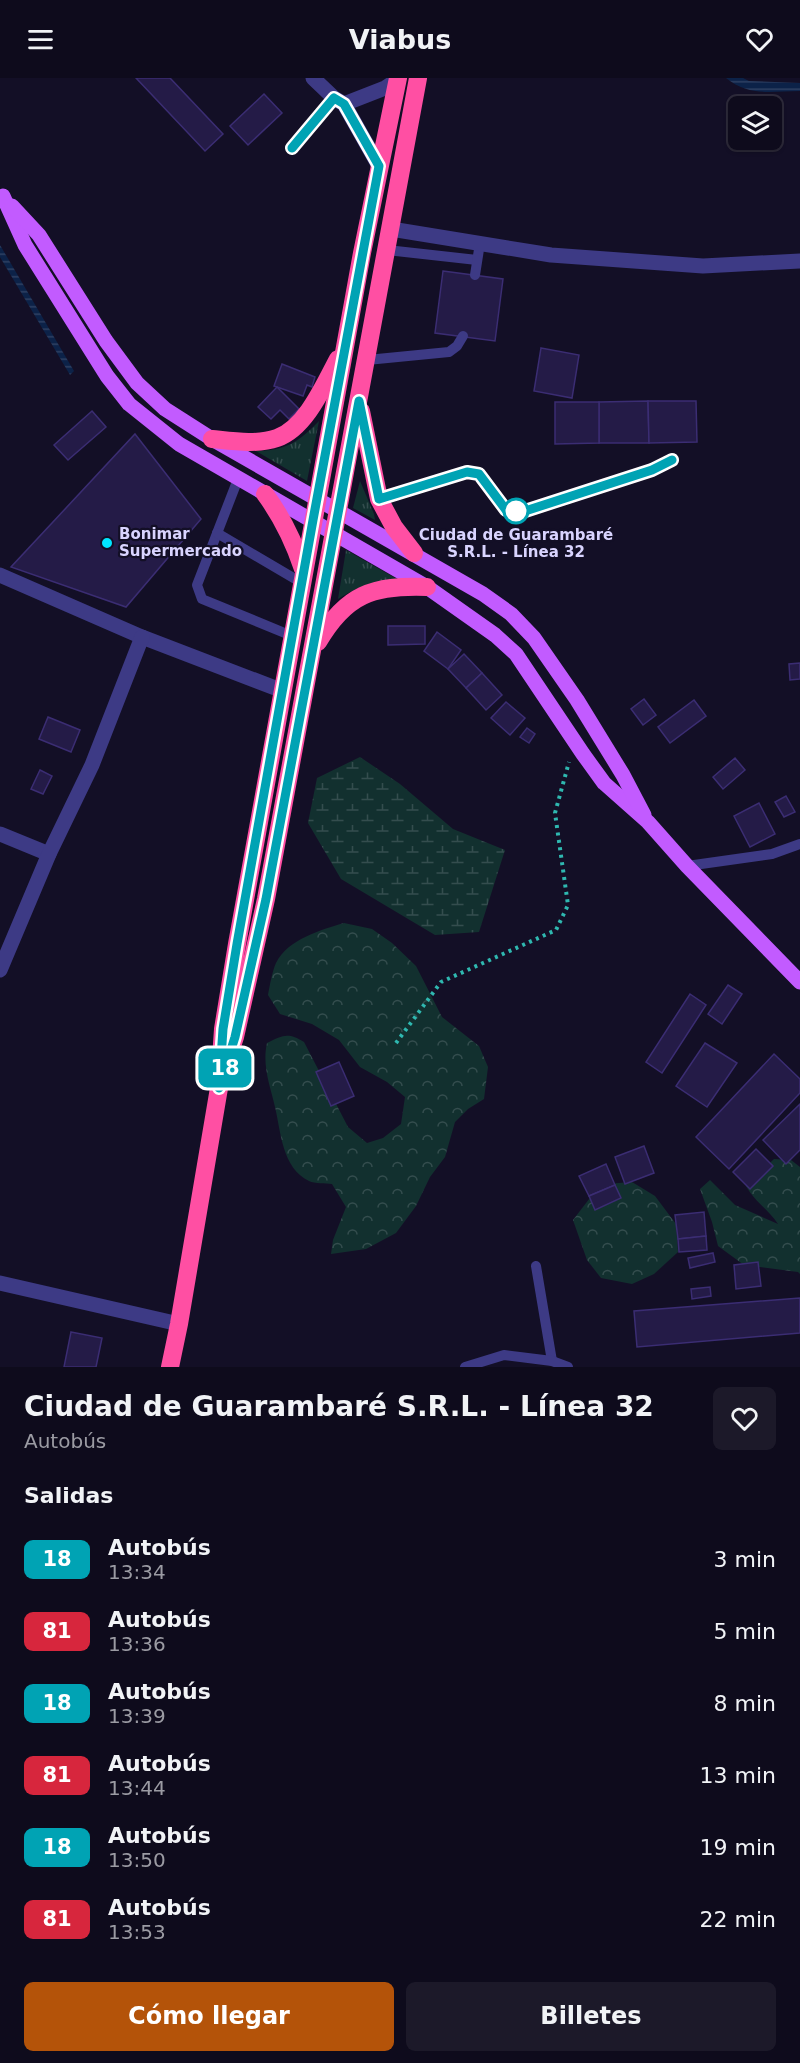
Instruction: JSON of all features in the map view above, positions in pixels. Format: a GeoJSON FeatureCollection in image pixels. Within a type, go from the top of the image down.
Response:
{"type":"FeatureCollection","features":[{"type":"Feature","properties":{"kind":"highway"},"geometry":{"type":"LineString","coordinates":[[219,1088],[235,1037],[266,899],[418,78]]}},
{"type":"Feature","properties":{"kind":"highway"},"geometry":{"type":"LineString","coordinates":[[170,1367],[219,1088],[225,1018],[292,636],[379,166],[398,79]]}},
{"type":"Feature","properties":{"kind":"highway"},"geometry":{"type":"LineString","coordinates":[[212,439],[245,442],[275,439],[289,433],[315,401],[347,341]]}},
{"type":"Feature","properties":{"kind":"highway"},"geometry":{"type":"LineString","coordinates":[[359,401],[379,499],[394,527],[414,553]]}},
{"type":"Feature","properties":{"kind":"highway"},"geometry":{"type":"LineString","coordinates":[[265,494],[279,512],[303,578]]}},
{"type":"Feature","properties":{"kind":"highway"},"geometry":{"type":"LineString","coordinates":[[312,654],[331,621],[348,604],[372,591],[405,586],[427,587]]}},
{"type":"Feature","properties":{"kind":"main road"},"geometry":{"type":"LineString","coordinates":[[2,194],[39,235],[100,331],[138,383],[165,409],[338,512],[414,553],[483,594],[511,614],[534,638],[577,700],[623,775],[648,822]]}},
{"type":"Feature","properties":{"kind":"main road"},"geometry":{"type":"LineString","coordinates":[[2,194],[25,244],[107,376],[129,404],[178,444],[427,587],[495,635],[516,654],[604,783],[648,822],[687,866],[800,982]]}},
{"type":"Feature","properties":{"kind":"street"},"geometry":{"type":"LineString","coordinates":[[313,78],[339,101],[379,166]]}},
{"type":"Feature","properties":{"kind":"street"},"geometry":{"type":"LineString","coordinates":[[339,101],[385,88],[398,79]]}},
{"type":"Feature","properties":{"kind":"street"},"geometry":{"type":"LineString","coordinates":[[391,229],[551,255],[704,266],[800,261]]}},
{"type":"Feature","properties":{"kind":"street"},"geometry":{"type":"LineString","coordinates":[[0,575],[142,637],[283,691]]}},
{"type":"Feature","properties":{"kind":"street"},"geometry":{"type":"LineString","coordinates":[[0,970],[49,854],[92,765],[142,637]]}},
{"type":"Feature","properties":{"kind":"street"},"geometry":{"type":"LineString","coordinates":[[0,834],[49,854]]}},
{"type":"Feature","properties":{"kind":"street"},"geometry":{"type":"LineString","coordinates":[[0,1283],[179,1324]]}},
{"type":"Feature","properties":{"kind":"lane"},"geometry":{"type":"LineString","coordinates":[[292,148],[339,101]]}},
{"type":"Feature","properties":{"kind":"lane"},"geometry":{"type":"LineString","coordinates":[[475,275],[480,243]]}},
{"type":"Feature","properties":{"kind":"lane"},"geometry":{"type":"LineString","coordinates":[[387,250],[477,260]]}},
{"type":"Feature","properties":{"kind":"lane"},"geometry":{"type":"LineString","coordinates":[[367,360],[449,352],[457,346],[463,336]]}},
{"type":"Feature","properties":{"kind":"lane"},"geometry":{"type":"LineString","coordinates":[[379,499],[467,472],[479,474],[506,510],[522,512],[652,470],[672,460]]}},
{"type":"Feature","properties":{"kind":"lane"},"geometry":{"type":"LineString","coordinates":[[238,478],[196,585],[202,599],[292,636]]}},
{"type":"Feature","properties":{"kind":"lane"},"geometry":{"type":"LineString","coordinates":[[217,533],[303,578]]}},
{"type":"Feature","properties":{"kind":"lane"},"geometry":{"type":"LineString","coordinates":[[687,866],[772,854],[800,844]]}},
{"type":"Feature","properties":{"kind":"lane"},"geometry":{"type":"LineString","coordinates":[[536,1266],[552,1361]]}},
{"type":"Feature","properties":{"kind":"lane"},"geometry":{"type":"LineString","coordinates":[[465,1367],[504,1355],[552,1361],[568,1367]]}},
{"type":"Feature","properties":{"kind":"path"},"geometry":{"type":"LineString","coordinates":[[396,1043],[441,982],[556,930],[568,905],[555,813],[574,741]]}},
{"type":"Feature","properties":{"kind":"green space"},"geometry":{"type":"Polygon","coordinates":[[[319,421],[307,481],[256,451],[266,451],[291,444],[305,435],[319,421]]]}},
{"type":"Feature","properties":{"kind":"green space"},"geometry":{"type":"Polygon","coordinates":[[[360,481],[374,514],[375,520],[353,508],[360,481]]]}},
{"type":"Feature","properties":{"kind":"green space"},"geometry":{"type":"Polygon","coordinates":[[[346,550],[397,579],[366,585],[338,599],[346,550]]]}},
{"type":"Feature","properties":{"kind":"green space"},"geometry":{"type":"Polygon","coordinates":[[[360,757],[400,784],[453,829],[505,850],[479,932],[435,935],[341,879],[308,823],[317,778],[360,757]]]}},
{"type":"Feature","properties":{"kind":"green space"},"geometry":{"type":"Polygon","coordinates":[[[344,923],[372,929],[392,943],[416,966],[442,1017],[479,1046],[488,1067],[484,1099],[468,1109],[455,1122],[445,1157],[430,1177],[416,1206],[396,1233],[366,1249],[331,1254],[333,1240],[346,1207],[332,1184],[309,1181],[300,1175],[288,1158],[281,1138],[265,1060],[267,1043],[282,1037],[294,1037],[304,1042],[348,1127],[367,1143],[383,1138],[401,1124],[405,1097],[387,1082],[360,1067],[339,1040],[312,1024],[280,1014],[268,995],[276,963],[288,948],[306,937],[344,923]]]}},
{"type":"Feature","properties":{"kind":"green space"},"geometry":{"type":"Polygon","coordinates":[[[774,1159],[791,1160],[800,1167],[800,1274],[744,1265],[718,1246],[700,1189],[710,1180],[735,1205],[778,1224],[746,1186],[774,1159]]]}},
{"type":"Feature","properties":{"kind":"green space"},"geometry":{"type":"Polygon","coordinates":[[[632,1182],[655,1196],[676,1224],[678,1252],[654,1274],[632,1284],[601,1278],[587,1260],[573,1220],[593,1194],[606,1184],[632,1182]]]}},
{"type":"Feature","properties":{"kind":"water"},"geometry":{"type":"Polygon","coordinates":[[[726,78],[800,83],[800,91],[761,92],[744,88],[726,78]]]}},
{"type":"Feature","properties":{"kind":"water"},"geometry":{"type":"Polygon","coordinates":[[[0,245],[74,371],[70,375],[0,257],[0,245]]]}},
{"type":"Feature","properties":{"kind":"building"},"geometry":{"type":"Polygon","coordinates":[[[136,78],[170,78],[223,134],[205,151],[136,78]]]}},
{"type":"Feature","properties":{"kind":"building"},"geometry":{"type":"Polygon","coordinates":[[[264,94],[282,113],[248,145],[230,126],[264,94]]]}},
{"type":"Feature","properties":{"kind":"building"},"geometry":{"type":"Polygon","coordinates":[[[443,271],[503,279],[495,341],[435,333],[443,271]]]}},
{"type":"Feature","properties":{"kind":"building"},"geometry":{"type":"Polygon","coordinates":[[[541,348],[579,355],[572,398],[534,391],[541,348]]]}},
{"type":"Feature","properties":{"kind":"building"},"geometry":{"type":"Polygon","coordinates":[[[282,364],[315,377],[312,387],[307,385],[303,396],[274,386],[282,364]]]}},
{"type":"Feature","properties":{"kind":"building"},"geometry":{"type":"Polygon","coordinates":[[[277,387],[299,409],[289,419],[280,410],[271,419],[258,407],[277,387]]]}},
{"type":"Feature","properties":{"kind":"building"},"geometry":{"type":"Polygon","coordinates":[[[648,401],[649,443],[599,443],[599,402],[648,401]]]}},
{"type":"Feature","properties":{"kind":"building"},"geometry":{"type":"Polygon","coordinates":[[[648,401],[696,401],[697,442],[649,443],[648,401]]]}},
{"type":"Feature","properties":{"kind":"building"},"geometry":{"type":"Polygon","coordinates":[[[555,402],[599,402],[599,443],[555,444],[555,402]]]}},
{"type":"Feature","properties":{"kind":"building"},"geometry":{"type":"Polygon","coordinates":[[[92,411],[106,427],[68,460],[54,445],[92,411]]]}},
{"type":"Feature","properties":{"kind":"building","name":"Bonimar Supermercado"},"geometry":{"type":"Polygon","coordinates":[[[135,434],[201,519],[126,607],[11,567],[135,434]]]}},
{"type":"Feature","properties":{"kind":"building"},"geometry":{"type":"Polygon","coordinates":[[[388,626],[425,626],[425,644],[388,645],[388,626]]]}},
{"type":"Feature","properties":{"kind":"building"},"geometry":{"type":"Polygon","coordinates":[[[437,632],[461,650],[448,669],[424,651],[437,632]]]}},
{"type":"Feature","properties":{"kind":"building"},"geometry":{"type":"Polygon","coordinates":[[[464,654],[482,673],[466,688],[448,669],[464,654]]]}},
{"type":"Feature","properties":{"kind":"building"},"geometry":{"type":"Polygon","coordinates":[[[800,663],[800,679],[790,680],[789,664],[800,663]]]}},
{"type":"Feature","properties":{"kind":"building"},"geometry":{"type":"Polygon","coordinates":[[[482,673],[502,695],[486,710],[466,688],[482,673]]]}},
{"type":"Feature","properties":{"kind":"building"},"geometry":{"type":"Polygon","coordinates":[[[644,699],[656,715],[643,725],[631,709],[644,699]]]}},
{"type":"Feature","properties":{"kind":"building"},"geometry":{"type":"Polygon","coordinates":[[[694,700],[706,716],[670,743],[658,727],[694,700]]]}},
{"type":"Feature","properties":{"kind":"building"},"geometry":{"type":"Polygon","coordinates":[[[506,702],[525,718],[510,735],[491,718],[506,702]]]}},
{"type":"Feature","properties":{"kind":"building"},"geometry":{"type":"Polygon","coordinates":[[[48,717],[80,730],[71,752],[39,739],[48,717]]]}},
{"type":"Feature","properties":{"kind":"building"},"geometry":{"type":"Polygon","coordinates":[[[527,728],[535,734],[529,743],[520,737],[527,728]]]}},
{"type":"Feature","properties":{"kind":"building"},"geometry":{"type":"Polygon","coordinates":[[[735,758],[745,770],[723,789],[713,777],[735,758]]]}},
{"type":"Feature","properties":{"kind":"building"},"geometry":{"type":"Polygon","coordinates":[[[40,770],[52,776],[43,794],[31,789],[40,770]]]}},
{"type":"Feature","properties":{"kind":"building"},"geometry":{"type":"Polygon","coordinates":[[[786,796],[795,812],[784,817],[775,802],[786,796]]]}},
{"type":"Feature","properties":{"kind":"building"},"geometry":{"type":"Polygon","coordinates":[[[759,803],[775,834],[750,847],[734,816],[759,803]]]}},
{"type":"Feature","properties":{"kind":"building"},"geometry":{"type":"Polygon","coordinates":[[[728,985],[742,994],[722,1024],[708,1014],[728,985]]]}},
{"type":"Feature","properties":{"kind":"building"},"geometry":{"type":"Polygon","coordinates":[[[690,994],[706,1005],[662,1073],[646,1062],[690,994]]]}},
{"type":"Feature","properties":{"kind":"building"},"geometry":{"type":"Polygon","coordinates":[[[705,1043],[737,1063],[707,1107],[676,1086],[705,1043]]]}},
{"type":"Feature","properties":{"kind":"building"},"geometry":{"type":"Polygon","coordinates":[[[774,1054],[800,1079],[800,1093],[729,1169],[696,1137],[774,1054]]]}},
{"type":"Feature","properties":{"kind":"building"},"geometry":{"type":"Polygon","coordinates":[[[339,1062],[354,1096],[331,1106],[316,1072],[339,1062]]]}},
{"type":"Feature","properties":{"kind":"building"},"geometry":{"type":"Polygon","coordinates":[[[800,1104],[800,1150],[786,1164],[763,1140],[800,1104]]]}},
{"type":"Feature","properties":{"kind":"building"},"geometry":{"type":"Polygon","coordinates":[[[644,1146],[654,1173],[625,1184],[615,1157],[644,1146]]]}},
{"type":"Feature","properties":{"kind":"building"},"geometry":{"type":"Polygon","coordinates":[[[756,1149],[773,1166],[750,1189],[733,1172],[756,1149]]]}},
{"type":"Feature","properties":{"kind":"building"},"geometry":{"type":"Polygon","coordinates":[[[606,1164],[615,1185],[589,1196],[579,1176],[606,1164]]]}},
{"type":"Feature","properties":{"kind":"building"},"geometry":{"type":"Polygon","coordinates":[[[615,1185],[621,1198],[595,1210],[589,1196],[615,1185]]]}},
{"type":"Feature","properties":{"kind":"building"},"geometry":{"type":"Polygon","coordinates":[[[704,1212],[706,1236],[678,1239],[675,1215],[704,1212]]]}},
{"type":"Feature","properties":{"kind":"building"},"geometry":{"type":"Polygon","coordinates":[[[706,1236],[707,1250],[679,1252],[678,1239],[706,1236]]]}},
{"type":"Feature","properties":{"kind":"building"},"geometry":{"type":"Polygon","coordinates":[[[713,1253],[715,1262],[690,1268],[688,1258],[713,1253]]]}},
{"type":"Feature","properties":{"kind":"building"},"geometry":{"type":"Polygon","coordinates":[[[758,1262],[761,1286],[736,1289],[734,1265],[758,1262]]]}},
{"type":"Feature","properties":{"kind":"building"},"geometry":{"type":"Polygon","coordinates":[[[710,1287],[711,1296],[692,1299],[691,1289],[710,1287]]]}},
{"type":"Feature","properties":{"kind":"building"},"geometry":{"type":"Polygon","coordinates":[[[800,1298],[800,1333],[637,1347],[634,1311],[800,1298]]]}},
{"type":"Feature","properties":{"kind":"building"},"geometry":{"type":"Polygon","coordinates":[[[71,1332],[102,1338],[96,1367],[64,1367],[71,1332]]]}},
{"type":"Feature","properties":{"kind":"bus line","name":"18"},"geometry":{"type":"LineString","coordinates":[[292,148],[334,98],[344,104],[379,166],[237,944],[223,1029],[219,1088],[235,1037],[266,899],[359,401],[379,499],[467,472],[479,474],[506,510],[522,512],[652,470],[672,460]]}},
{"type":"Feature","properties":{"kind":"place","name":"Ciudad de Guarambaré S.R.L. - Línea 32"},"geometry":{"type":"Point","coordinates":[516,511]}},
{"type":"Feature","properties":{"kind":"place","name":"Bonimar Supermercado"},"geometry":{"type":"Point","coordinates":[107,543]}}]}
